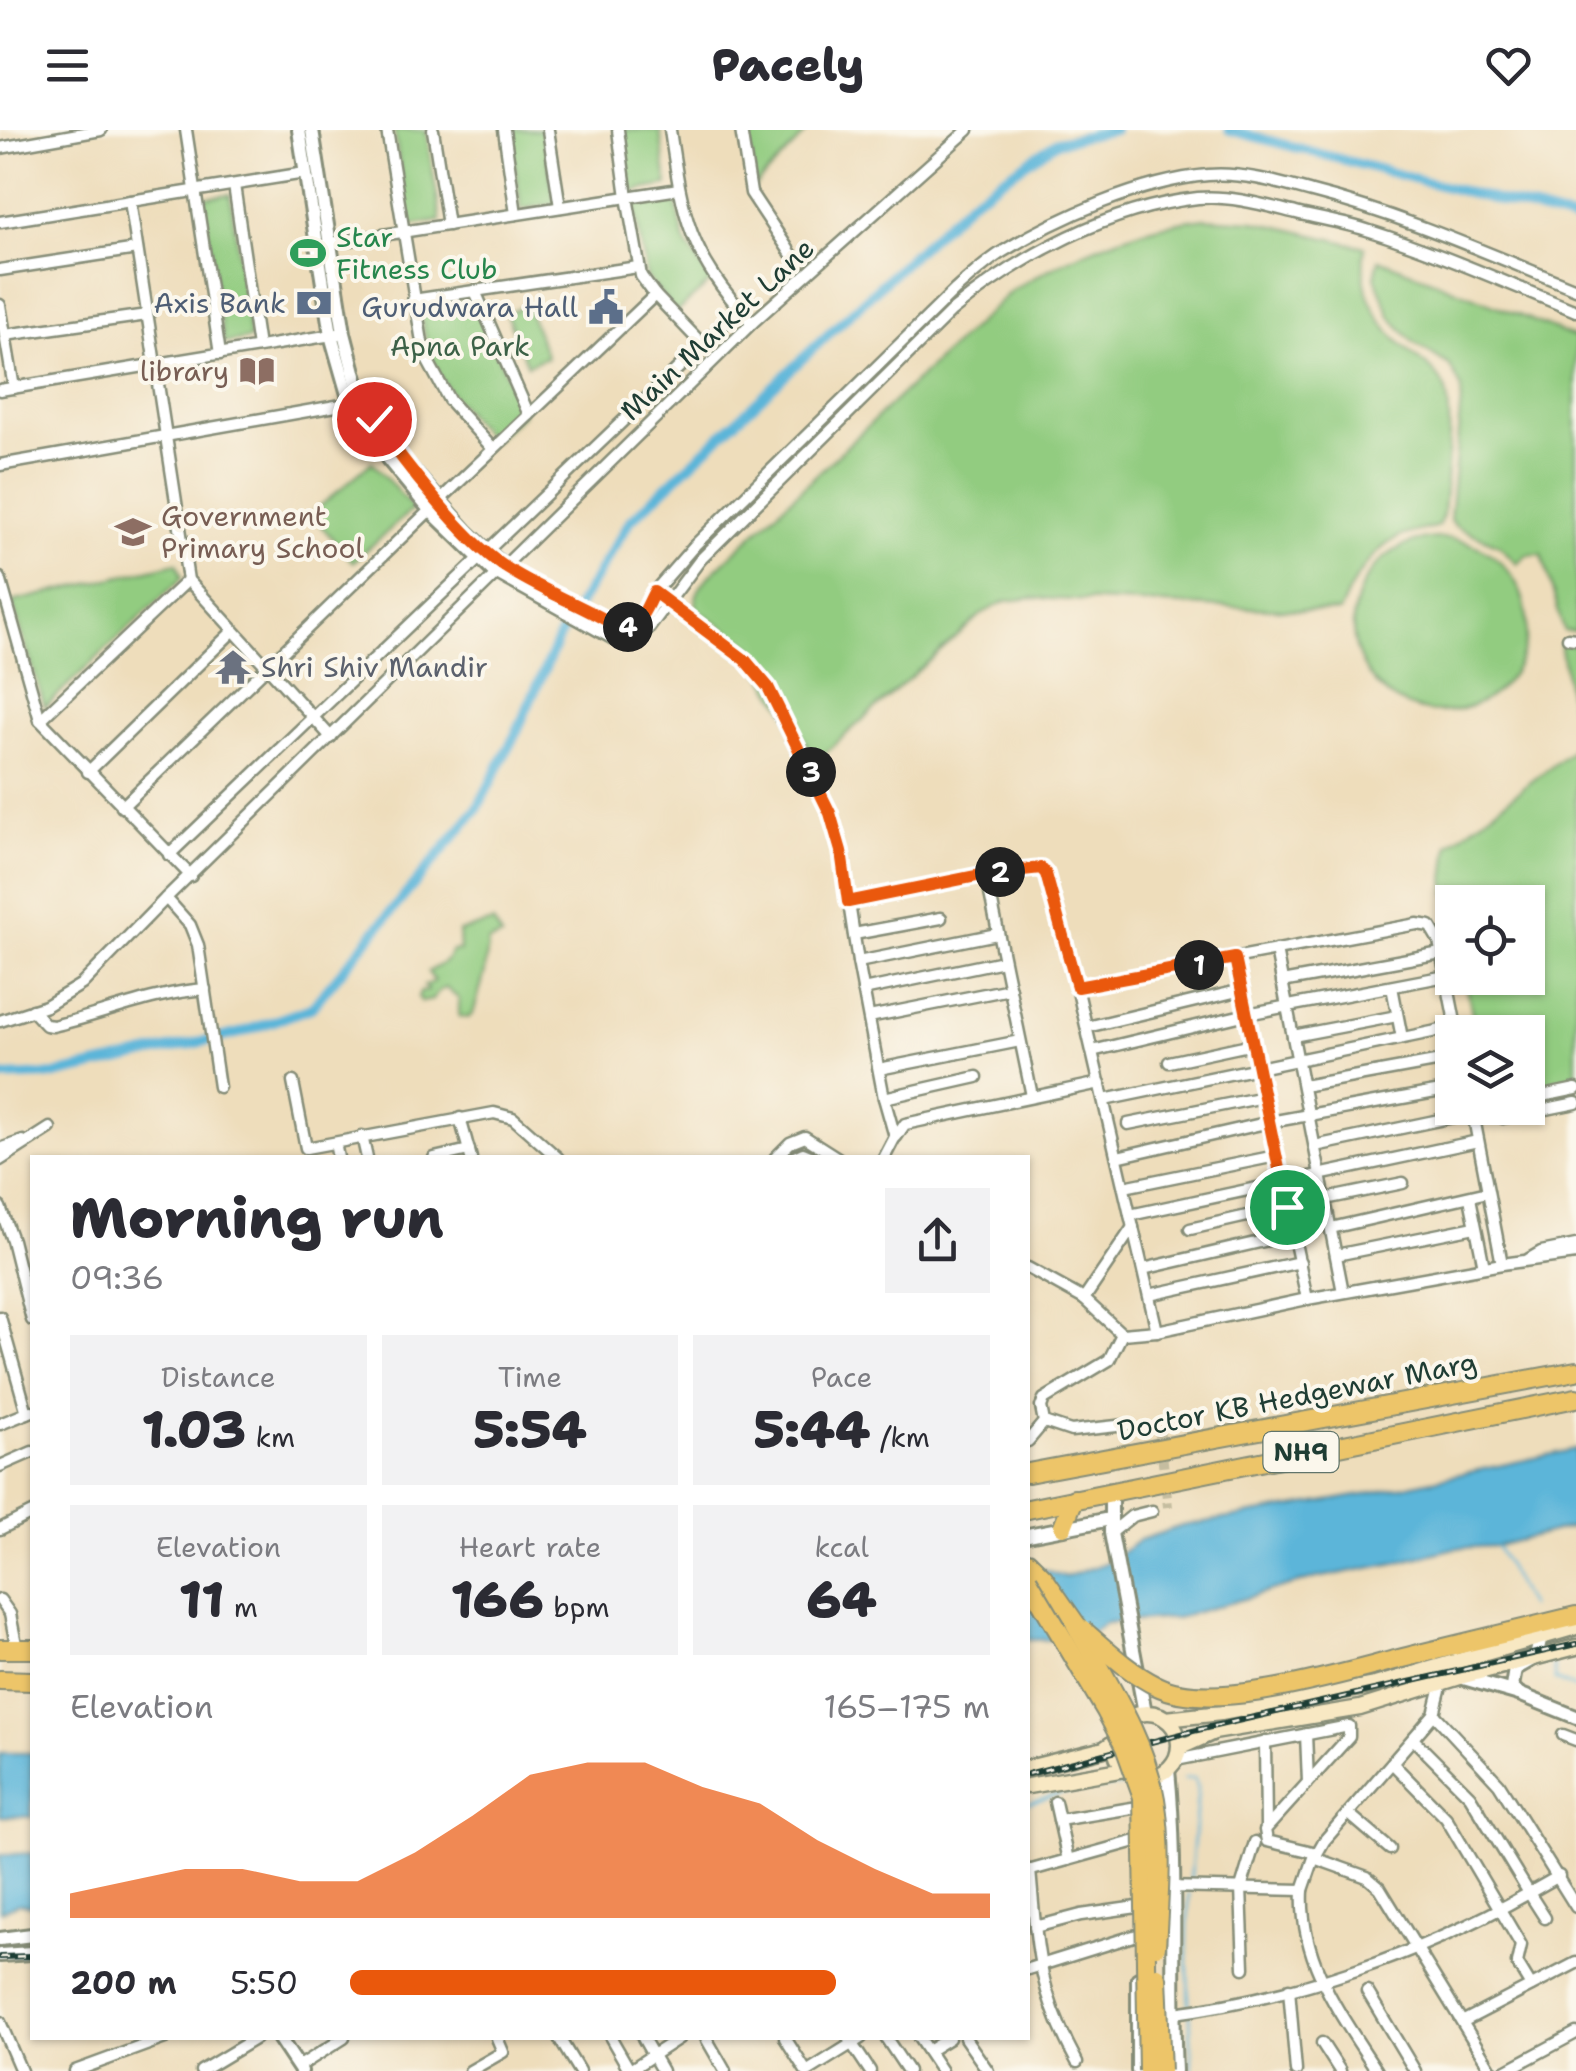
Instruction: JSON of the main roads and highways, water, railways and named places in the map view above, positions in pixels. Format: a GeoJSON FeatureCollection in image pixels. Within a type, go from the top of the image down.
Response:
{"type":"FeatureCollection","features":[{"type":"Feature","properties":{"kind":"highway","name":"Doctor KB Hedgewar Marg"},"geometry":{"type":"LineString","coordinates":[[1030,1474],[1576,1371]]}},
{"type":"Feature","properties":{"kind":"highway","name":"Doctor KB Hedgewar Marg"},"geometry":{"type":"LineString","coordinates":[[1030,1510],[1110,1490],[1576,1398]]}},
{"type":"Feature","properties":{"kind":"highway"},"geometry":{"type":"LineString","coordinates":[[1063,1526],[1074,1499]]}},
{"type":"Feature","properties":{"kind":"highway"},"geometry":{"type":"LineString","coordinates":[[1030,1564],[1075,1624],[1138,1745],[1155,1796],[1160,1860],[1156,1958],[1161,2071]]}},
{"type":"Feature","properties":{"kind":"highway"},"geometry":{"type":"LineString","coordinates":[[1030,1583],[1106,1711],[1125,1747],[1143,1797],[1148,2071]]}},
{"type":"Feature","properties":{"kind":"highway"},"geometry":{"type":"LineString","coordinates":[[1075,1624],[1120,1662],[1158,1687],[1192,1696],[1228,1697],[1576,1616]]}},
{"type":"Feature","properties":{"kind":"highway"},"geometry":{"type":"LineString","coordinates":[[0,1680],[30,1681]]}},
{"type":"Feature","properties":{"kind":"main road"},"geometry":{"type":"LineString","coordinates":[[1129,1772],[1116,1754],[1114,1742],[1126,1720],[1145,1713],[1166,1719],[1222,1714],[1375,1685],[1576,1626]]}},
{"type":"Feature","properties":{"kind":"main road"},"geometry":{"type":"LineString","coordinates":[[1030,1786],[1129,1772],[1144,1778],[1214,1732],[1360,1708],[1576,1647]]}},
{"type":"Feature","properties":{"kind":"main road"},"geometry":{"type":"LineString","coordinates":[[1166,1719],[1178,1736],[1174,1760]]}},
{"type":"Feature","properties":{"kind":"main road"},"geometry":{"type":"LineString","coordinates":[[1030,1768],[1104,1750],[1114,1742]]}},
{"type":"Feature","properties":{"kind":"water"},"geometry":{"type":"Polygon","coordinates":[[[1576,1449],[1576,1526],[1497,1546],[1455,1548],[1317,1578],[1176,1618],[1105,1623],[1082,1639],[1030,1640],[1030,1566],[1066,1577],[1108,1562],[1140,1540],[1182,1526],[1363,1495],[1576,1449]]]}},
{"type":"Feature","properties":{"kind":"water"},"geometry":{"type":"Polygon","coordinates":[[[0,1753],[30,1753],[30,1817],[0,1816],[0,1753]]]}},
{"type":"Feature","properties":{"kind":"water"},"geometry":{"type":"Polygon","coordinates":[[[30,1853],[30,1906],[19,1903],[0,1911],[0,1855],[30,1853]]]}},
{"type":"Feature","properties":{"kind":"waterway"},"geometry":{"type":"LineString","coordinates":[[0,1077],[55,1075],[240,1033],[311,1008],[477,809],[559,637],[630,521],[971,200],[1057,142],[1114,130]]}},
{"type":"Feature","properties":{"kind":"waterway"},"geometry":{"type":"LineString","coordinates":[[1229,130],[1576,221]]}},
{"type":"Feature","properties":{"kind":"waterway"},"geometry":{"type":"LineString","coordinates":[[1497,1547],[1529,1607]]}},
{"type":"Feature","properties":{"kind":"waterway"},"geometry":{"type":"LineString","coordinates":[[1553,1664],[1555,1680],[1576,1688]]}},
{"type":"Feature","properties":{"kind":"waterway"},"geometry":{"type":"LineString","coordinates":[[1183,1779],[1194,1778],[1198,1788],[1190,1885]]}},
{"type":"Feature","properties":{"kind":"waterway"},"geometry":{"type":"LineString","coordinates":[[1030,1802],[1061,1793],[1125,1785]]}},
{"type":"Feature","properties":{"kind":"waterway"},"geometry":{"type":"LineString","coordinates":[[1189,1893],[1189,2005]]}},
{"type":"Feature","properties":{"kind":"waterway"},"geometry":{"type":"LineString","coordinates":[[1190,2013],[1192,2071]]}},
{"type":"Feature","properties":{"kind":"tunnel"},"geometry":{"type":"LineString","coordinates":[[1159,1427],[1168,1507]]}},
{"type":"Feature","properties":{"kind":"railway"},"geometry":{"type":"LineString","coordinates":[[1030,1773],[1193,1731],[1576,1644]]}},
{"type":"Feature","properties":{"kind":"railway"},"geometry":{"type":"LineString","coordinates":[[0,1957],[30,1956]]}},
{"type":"Feature","properties":{"kind":"place","name":"Star Fitness Club"},"geometry":{"type":"Point","coordinates":[308,253]}},
{"type":"Feature","properties":{"kind":"place","name":"Axis Bank"},"geometry":{"type":"Point","coordinates":[314,303]}},
{"type":"Feature","properties":{"kind":"place","name":"Gurudwara Hall"},"geometry":{"type":"Point","coordinates":[606,307]}},
{"type":"Feature","properties":{"kind":"place","name":"library"},"geometry":{"type":"Point","coordinates":[257,371]}},
{"type":"Feature","properties":{"kind":"place","name":"Government Primary School"},"geometry":{"type":"Point","coordinates":[133,532]}},
{"type":"Feature","properties":{"kind":"place","name":"Shri Shiv Mandir"},"geometry":{"type":"Point","coordinates":[233,667]}},
{"type":"Feature","properties":{"kind":"park label","name":"Apna Park"},"geometry":{"type":"Point","coordinates":[460,346]}}]}
